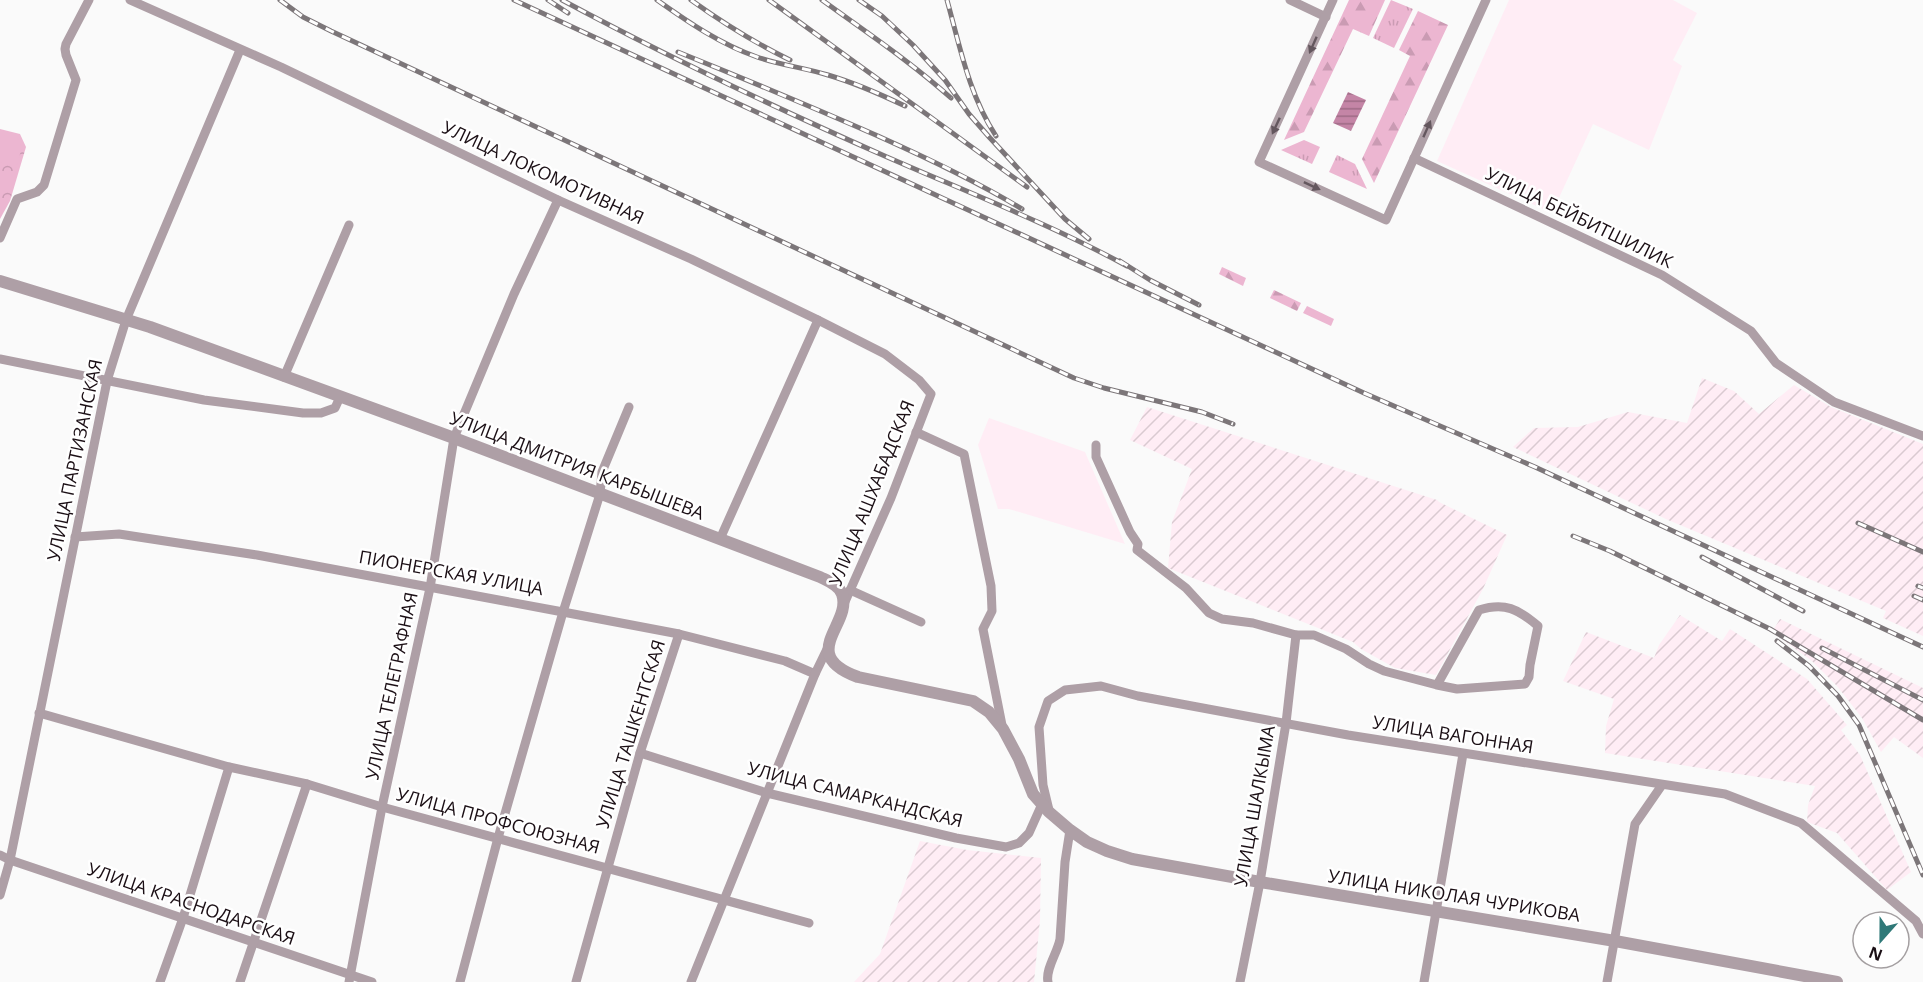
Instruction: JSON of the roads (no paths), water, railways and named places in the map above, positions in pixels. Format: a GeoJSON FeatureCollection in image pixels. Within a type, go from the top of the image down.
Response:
{"type":"FeatureCollection","features":[{"type":"Feature","properties":{"kind":"street"},"geometry":{"type":"LineString","coordinates":[[0,238],[17,199],[37,192],[44,185],[76,80],[66,55],[66,44],[89,0]]}},
{"type":"Feature","properties":{"kind":"street","name":"УЛИЦА ЛОКОМОТИВНАЯ"},"geometry":{"type":"LineString","coordinates":[[129,0],[281,67],[558,200],[691,259],[818,320],[885,354],[919,380],[931,394]]}},
{"type":"Feature","properties":{"kind":"street"},"geometry":{"type":"LineString","coordinates":[[1290,0],[1326,16]]}},
{"type":"Feature","properties":{"kind":"street"},"geometry":{"type":"LineString","coordinates":[[1333,0],[1259,162],[1386,220],[1486,0]]}},
{"type":"Feature","properties":{"kind":"street","name":"УЛИЦА ПАРТИЗАНСКАЯ"},"geometry":{"type":"LineString","coordinates":[[0,895],[10,860],[75,537],[126,320],[240,50]]}},
{"type":"Feature","properties":{"kind":"street","name":"УЛИЦА БЕЙБИТШИЛИК"},"geometry":{"type":"LineString","coordinates":[[1414,158],[1662,275],[1751,331],[1776,363],[1834,402],[1923,436]]}},
{"type":"Feature","properties":{"kind":"street","name":"УЛИЦА ТЕЛЕГРАФНАЯ"},"geometry":{"type":"LineString","coordinates":[[350,979],[382,807],[430,588],[454,438],[514,294],[558,200]]}},
{"type":"Feature","properties":{"kind":"street"},"geometry":{"type":"LineString","coordinates":[[284,377],[349,225]]}},
{"type":"Feature","properties":{"kind":"street","name":"УЛИЦА ДМИТРИЯ КАРБЫШЕВА"},"geometry":{"type":"LineString","coordinates":[[0,281],[126,320],[454,438],[720,539],[828,581],[842,592],[844,604]]}},
{"type":"Feature","properties":{"kind":"street"},"geometry":{"type":"LineString","coordinates":[[720,539],[818,320]]}},
{"type":"Feature","properties":{"kind":"street"},"geometry":{"type":"LineString","coordinates":[[0,359],[204,399],[303,413],[321,413],[335,408],[340,397]]}},
{"type":"Feature","properties":{"kind":"street","name":"УЛИЦА АШХАБАДСКАЯ"},"geometry":{"type":"LineString","coordinates":[[844,604],[891,498],[931,394]]}},
{"type":"Feature","properties":{"kind":"street"},"geometry":{"type":"LineString","coordinates":[[460,982],[498,838],[563,612],[600,494],[602,472],[628,407]]}},
{"type":"Feature","properties":{"kind":"street"},"geometry":{"type":"LineString","coordinates":[[916,432],[964,454],[991,586],[992,611],[983,629],[1003,729]]}},
{"type":"Feature","properties":{"kind":"street"},"geometry":{"type":"LineString","coordinates":[[1096,445],[1096,457],[1130,532],[1138,544],[1137,550],[1186,588],[1209,613],[1222,619],[1253,623],[1296,635],[1314,635],[1346,649],[1384,671],[1437,685],[1457,689],[1525,684],[1529,677],[1538,626],[1508,607],[1493,606],[1479,610],[1437,685]]}},
{"type":"Feature","properties":{"kind":"street","name":"ПИОНЕРСКАЯ УЛИЦА"},"geometry":{"type":"LineString","coordinates":[[75,537],[119,534],[257,555],[679,634],[785,661],[815,674]]}},
{"type":"Feature","properties":{"kind":"street"},"geometry":{"type":"LineString","coordinates":[[850,590],[921,622]]}},
{"type":"Feature","properties":{"kind":"street"},"geometry":{"type":"LineString","coordinates":[[691,982],[844,604]]}},
{"type":"Feature","properties":{"kind":"street","name":"УЛИЦА ТАШКЕНТСКАЯ"},"geometry":{"type":"LineString","coordinates":[[576,982],[640,753],[679,634]]}},
{"type":"Feature","properties":{"kind":"street","name":"УЛИЦА ШАЛКЫМА"},"geometry":{"type":"LineString","coordinates":[[1240,982],[1260,882],[1286,723],[1296,635]]}},
{"type":"Feature","properties":{"kind":"street","name":"УЛИЦА НИКОЛАЯ ЧУРИКОВА"},"geometry":{"type":"LineString","coordinates":[[829,645],[836,665],[858,677],[973,701],[989,712],[1003,729],[1019,759],[1033,794],[1070,830],[1087,842],[1107,851],[1132,859],[1260,882],[1615,941],[1785,977],[1837,982]]}},
{"type":"Feature","properties":{"kind":"street","name":"УЛИЦА ВАГОННАЯ"},"geometry":{"type":"LineString","coordinates":[[1046,808],[1038,727],[1048,701],[1065,690],[1101,686],[1138,696],[1348,735],[1725,794],[1801,823],[1916,921],[1923,934]]}},
{"type":"Feature","properties":{"kind":"street","name":"УЛИЦА ПРОФСОЮЗНАЯ"},"geometry":{"type":"LineString","coordinates":[[39,713],[229,767],[307,784],[382,807],[809,923]]}},
{"type":"Feature","properties":{"kind":"street","name":"УЛИЦА САМАРКАНДСКАЯ"},"geometry":{"type":"LineString","coordinates":[[640,753],[767,793],[956,838],[1006,847],[1019,843],[1029,834],[1046,808]]}},
{"type":"Feature","properties":{"kind":"street"},"geometry":{"type":"LineString","coordinates":[[1424,982],[1463,754]]}},
{"type":"Feature","properties":{"kind":"street"},"geometry":{"type":"LineString","coordinates":[[160,982],[183,918],[229,767]]}},
{"type":"Feature","properties":{"kind":"street"},"geometry":{"type":"LineString","coordinates":[[240,982],[307,784]]}},
{"type":"Feature","properties":{"kind":"street"},"geometry":{"type":"LineString","coordinates":[[1607,982],[1635,824],[1662,785]]}},
{"type":"Feature","properties":{"kind":"street"},"geometry":{"type":"LineString","coordinates":[[1048,982],[1047,977],[1060,939],[1065,862],[1070,830]]}},
{"type":"Feature","properties":{"kind":"street","name":"УЛИЦА КРАСНОДАРСКАЯ"},"geometry":{"type":"LineString","coordinates":[[0,855],[252,942],[350,979],[372,982]]}},
{"type":"Feature","properties":{"kind":"railway"},"geometry":{"type":"LineString","coordinates":[[280,0],[303,17],[331,31],[1074,378],[1104,388],[1202,412],[1233,424]]}},
{"type":"Feature","properties":{"kind":"railway"},"geometry":{"type":"LineString","coordinates":[[514,0],[1364,393],[1535,467],[1923,647]]}},
{"type":"Feature","properties":{"kind":"railway"},"geometry":{"type":"LineString","coordinates":[[548,0],[568,13]]}},
{"type":"Feature","properties":{"kind":"railway"},"geometry":{"type":"LineString","coordinates":[[562,0],[763,101],[1038,222],[1127,266]]}},
{"type":"Feature","properties":{"kind":"railway"},"geometry":{"type":"LineString","coordinates":[[657,0],[705,32],[743,52],[838,78],[905,106]]}},
{"type":"Feature","properties":{"kind":"railway"},"geometry":{"type":"LineString","coordinates":[[691,0],[739,32],[790,60]]}},
{"type":"Feature","properties":{"kind":"railway"},"geometry":{"type":"LineString","coordinates":[[769,0],[1027,187]]}},
{"type":"Feature","properties":{"kind":"railway"},"geometry":{"type":"LineString","coordinates":[[822,0],[904,60],[951,98]]}},
{"type":"Feature","properties":{"kind":"railway"},"geometry":{"type":"LineString","coordinates":[[859,0],[882,16],[913,45],[945,80],[969,114],[990,138],[1065,219],[1089,239]]}},
{"type":"Feature","properties":{"kind":"railway"},"geometry":{"type":"LineString","coordinates":[[947,0],[972,87],[996,136]]}},
{"type":"Feature","properties":{"kind":"railway"},"geometry":{"type":"LineString","coordinates":[[678,52],[896,144],[969,179],[1022,209]]}},
{"type":"Feature","properties":{"kind":"railway"},"geometry":{"type":"LineString","coordinates":[[1120,261],[1150,280],[1199,305]]}},
{"type":"Feature","properties":{"kind":"railway"},"geometry":{"type":"LineString","coordinates":[[1858,523],[1923,552]]}},
{"type":"Feature","properties":{"kind":"railway"},"geometry":{"type":"LineString","coordinates":[[1573,536],[1610,551],[1770,629],[1923,720]]}},
{"type":"Feature","properties":{"kind":"railway"},"geometry":{"type":"LineString","coordinates":[[1702,557],[1803,611]]}},
{"type":"Feature","properties":{"kind":"railway"},"geometry":{"type":"LineString","coordinates":[[1918,586],[1923,588]]}},
{"type":"Feature","properties":{"kind":"railway"},"geometry":{"type":"LineString","coordinates":[[1914,596],[1923,600]]}},
{"type":"Feature","properties":{"kind":"railway"},"geometry":{"type":"LineString","coordinates":[[1777,641],[1809,666],[1838,696],[1859,725],[1923,875]]}},
{"type":"Feature","properties":{"kind":"railway"},"geometry":{"type":"LineString","coordinates":[[1822,648],[1923,700]]}}]}
